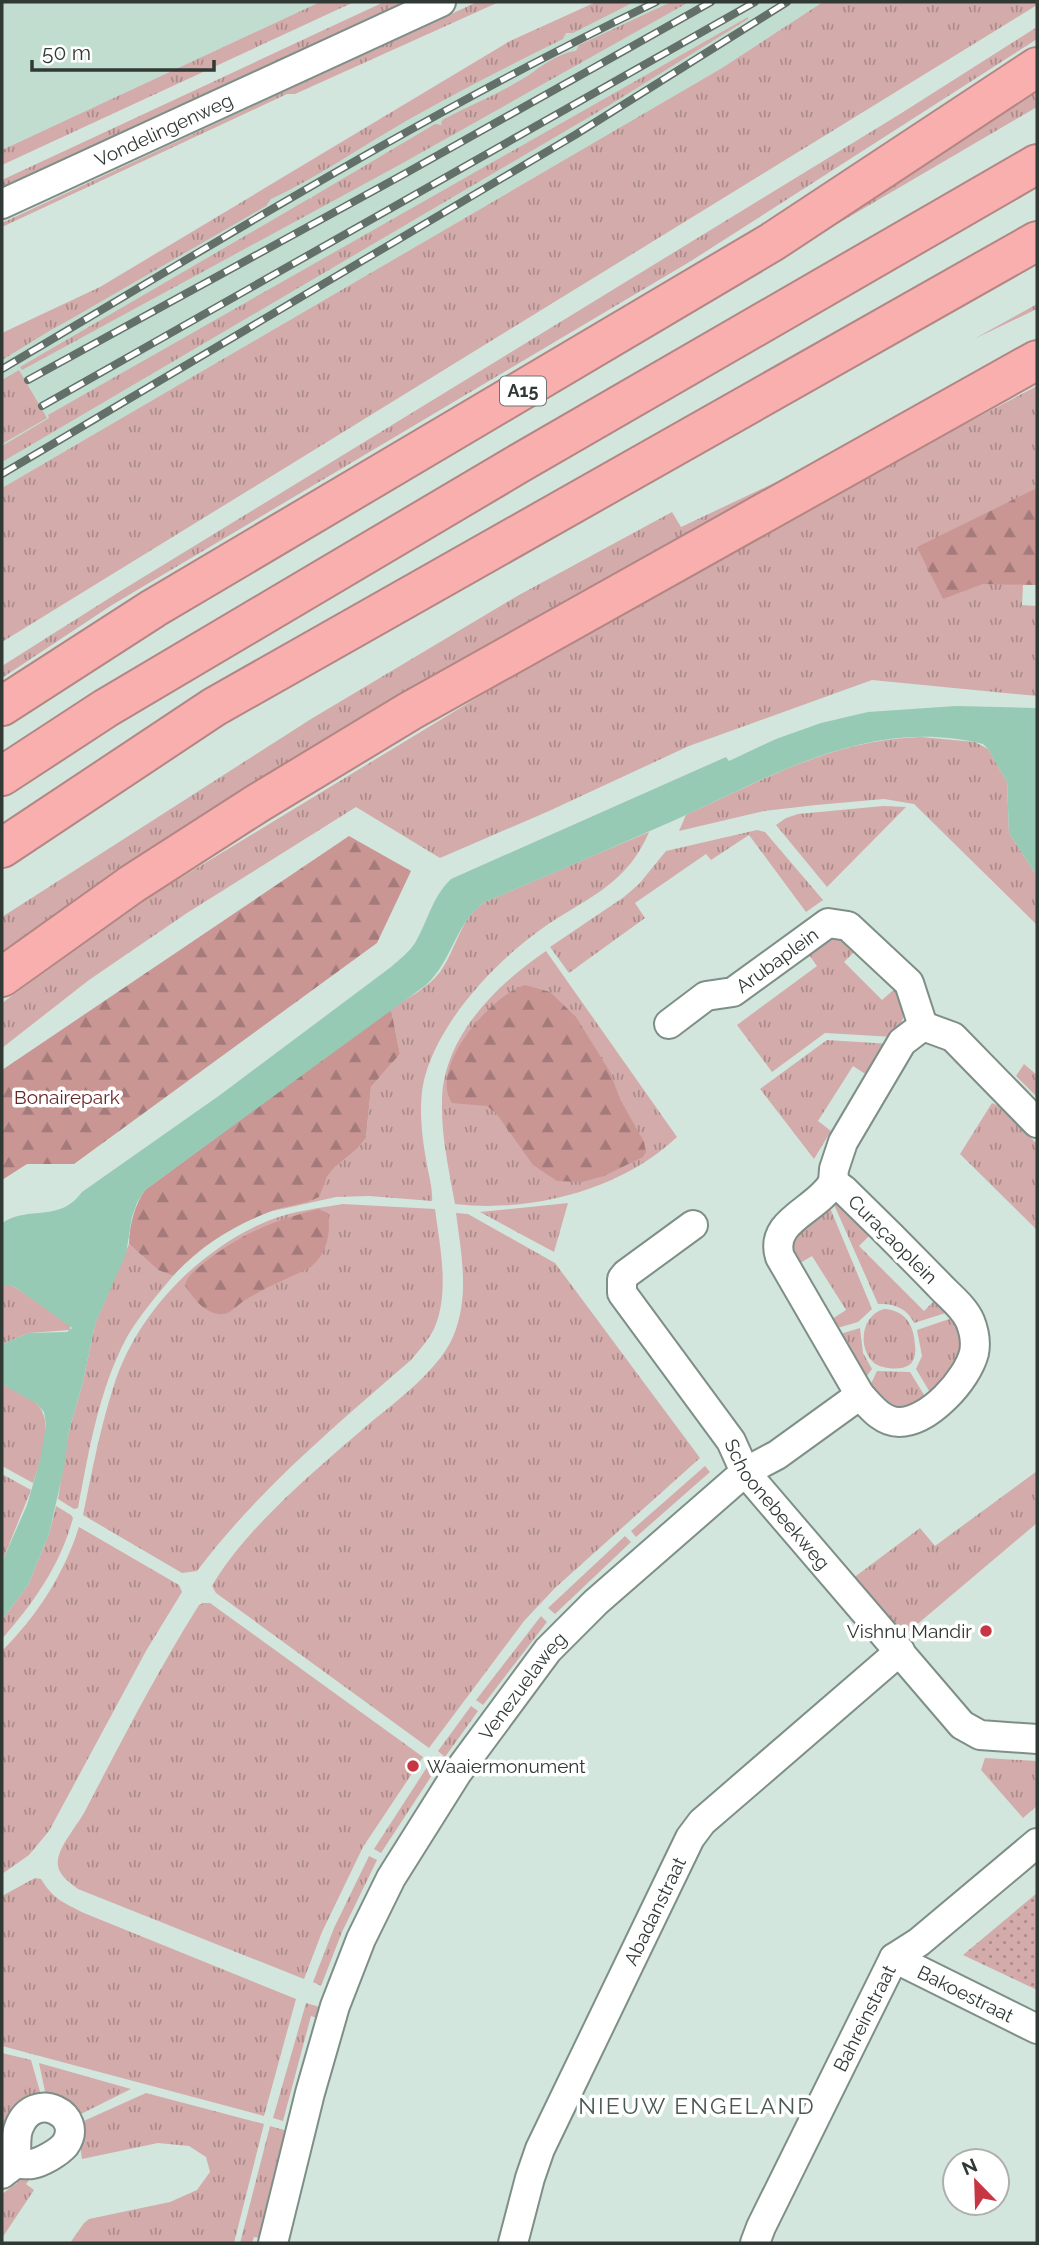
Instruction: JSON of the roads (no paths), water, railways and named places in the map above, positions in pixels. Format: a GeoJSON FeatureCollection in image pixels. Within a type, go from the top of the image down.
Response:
{"type":"FeatureCollection","features":[{"type":"Feature","properties":{"kind":"highway","name":"A15"},"geometry":{"type":"LineString","coordinates":[[2,706],[166,601],[772,242],[1037,66]]}},
{"type":"Feature","properties":{"kind":"highway"},"geometry":{"type":"LineString","coordinates":[[2,776],[106,708],[482,485],[1037,164]]}},
{"type":"Feature","properties":{"kind":"highway"},"geometry":{"type":"LineString","coordinates":[[2,848],[214,706],[1037,241]]}},
{"type":"Feature","properties":{"kind":"highway"},"geometry":{"type":"LineString","coordinates":[[2,977],[132,884],[258,803],[410,711],[1037,360]]}},
{"type":"Feature","properties":{"kind":"street","name":"Vondelingenweg"},"geometry":{"type":"LineString","coordinates":[[2,204],[441,2]]}},
{"type":"Feature","properties":{"kind":"street","name":"Arubaplein"},"geometry":{"type":"LineString","coordinates":[[669,1024],[706,996],[733,992],[818,929],[834,922],[848,926],[909,983],[923,1026]]}},
{"type":"Feature","properties":{"kind":"street"},"geometry":{"type":"LineString","coordinates":[[833,1182],[834,1169],[843,1142],[902,1042],[923,1026],[953,1037],[1037,1123]]}},
{"type":"Feature","properties":{"kind":"street","name":"Curaçaoplein"},"geometry":{"type":"LineString","coordinates":[[833,1182],[963,1310],[970,1320],[974,1335],[975,1350],[968,1369],[954,1389],[916,1418],[899,1422],[889,1420],[873,1409],[860,1395],[783,1265],[777,1250],[781,1233],[787,1225],[827,1195],[833,1182]]}},
{"type":"Feature","properties":{"kind":"street","name":"Schoonebeekweg"},"geometry":{"type":"LineString","coordinates":[[693,1225],[626,1274],[622,1279],[621,1293],[732,1441],[745,1472],[962,1725],[980,1735],[1037,1739]]}},
{"type":"Feature","properties":{"kind":"street","name":"Venezuelaweg"},"geometry":{"type":"LineString","coordinates":[[273,2243],[335,2006],[361,1939],[424,1823],[548,1650],[596,1602],[745,1472],[777,1455],[860,1395]]}},
{"type":"Feature","properties":{"kind":"street","name":"Abadanstraat"},"geometry":{"type":"LineString","coordinates":[[513,2243],[540,2149],[690,1838],[702,1822],[900,1651]]}},
{"type":"Feature","properties":{"kind":"street","name":"Bahreinstraat"},"geometry":{"type":"LineString","coordinates":[[755,2243],[766,2215],[894,1958],[919,1942],[1037,1843]]}},
{"type":"Feature","properties":{"kind":"street","name":"Bakoestraat"},"geometry":{"type":"LineString","coordinates":[[894,1958],[1037,2029]]}},
{"type":"Feature","properties":{"kind":"railway"},"geometry":{"type":"LineString","coordinates":[[2,369],[406,132],[656,2]]}},
{"type":"Feature","properties":{"kind":"railway"},"geometry":{"type":"LineString","coordinates":[[28,380],[711,2]]}},
{"type":"Feature","properties":{"kind":"railway"},"geometry":{"type":"LineString","coordinates":[[42,406],[755,2]]}},
{"type":"Feature","properties":{"kind":"railway"},"geometry":{"type":"LineString","coordinates":[[2,474],[575,135],[787,2]]}},
{"type":"Feature","properties":{"kind":"place","name":"Vishnu Mandir"},"geometry":{"type":"Point","coordinates":[986,1631]}},
{"type":"Feature","properties":{"kind":"place","name":"Waaiermonument"},"geometry":{"type":"Point","coordinates":[413,1766]}},
{"type":"Feature","properties":{"kind":"district","name":"NIEUW ENGELAND"},"geometry":{"type":"Point","coordinates":[697,2106]}},
{"type":"Feature","properties":{"kind":"park label","name":"Bonairepark"},"geometry":{"type":"Point","coordinates":[67,1097]}}]}
